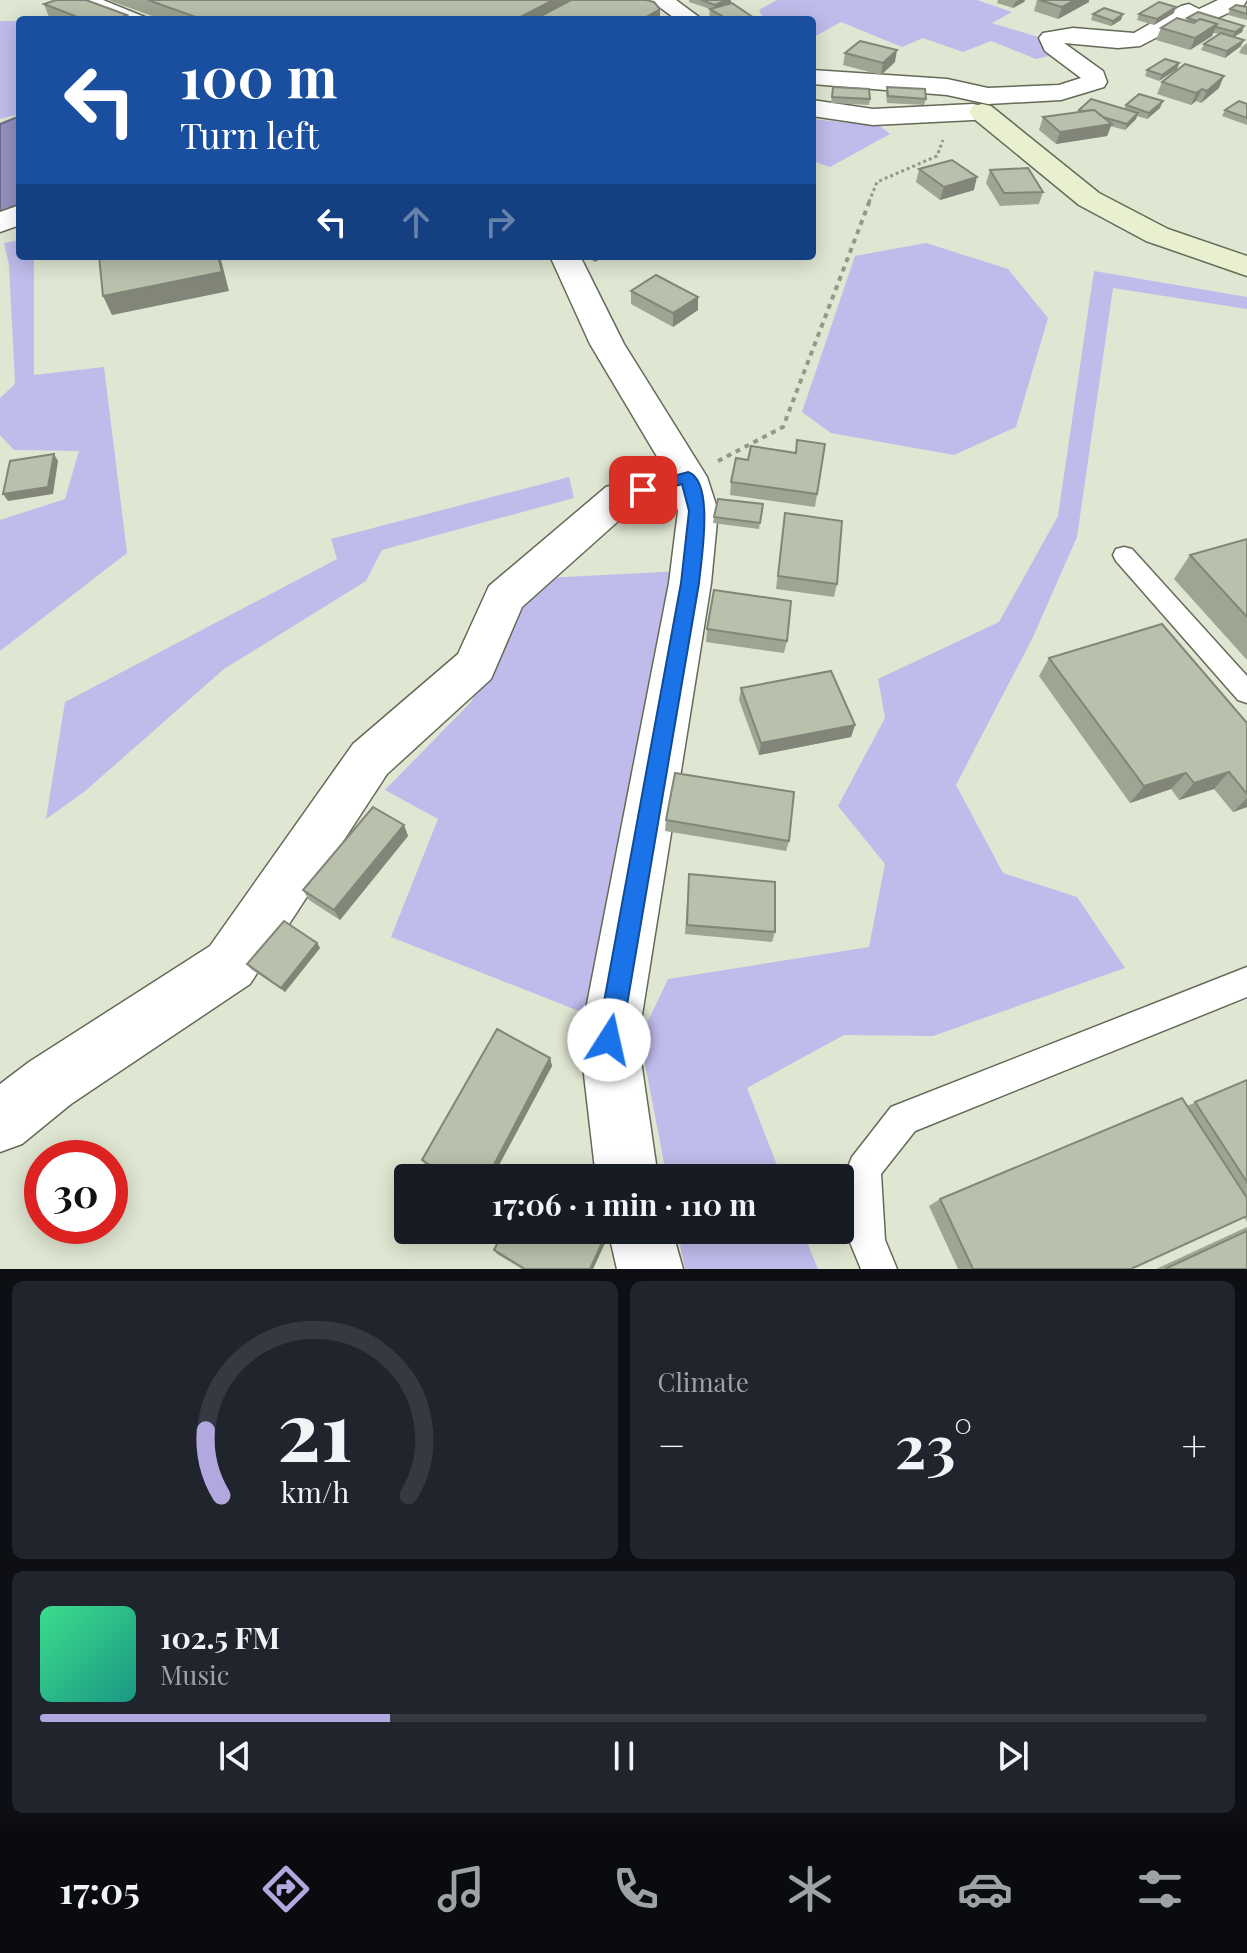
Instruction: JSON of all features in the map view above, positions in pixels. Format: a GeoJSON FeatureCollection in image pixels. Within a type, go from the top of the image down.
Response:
{"type":"FeatureCollection","features":[{"type":"Feature","properties":{"kind":"street"},"geometry":{"type":"LineString","coordinates":[[661,0],[686,16]]}},
{"type":"Feature","properties":{"kind":"street"},"geometry":{"type":"LineString","coordinates":[[1161,4],[1196,13],[1234,11]]}},
{"type":"Feature","properties":{"kind":"street"},"geometry":{"type":"LineString","coordinates":[[816,109],[873,117],[975,107],[1085,87],[1095,82],[1094,76],[1053,46],[1051,38],[1081,34],[1132,41],[1196,13]]}},
{"type":"Feature","properties":{"kind":"street"},"geometry":{"type":"LineString","coordinates":[[816,77],[947,87],[1089,199],[1157,235],[1247,267]]}},
{"type":"Feature","properties":{"kind":"street"},"geometry":{"type":"LineString","coordinates":[[567,260],[607,344],[688,477],[698,511],[690,583],[609,1040],[625,1164]]}},
{"type":"Feature","properties":{"kind":"street"},"geometry":{"type":"LineString","coordinates":[[0,1122],[50,1083],[230,965],[370,759],[475,666],[504,598],[620,497],[688,477]]}},
{"type":"Feature","properties":{"kind":"street"},"geometry":{"type":"LineString","coordinates":[[644,1244],[650,1269]]}},
{"type":"Feature","properties":{"kind":"lane"},"geometry":{"type":"LineString","coordinates":[[92,0],[135,16]]}},
{"type":"Feature","properties":{"kind":"lane"},"geometry":{"type":"LineString","coordinates":[[1124,555],[1247,693]]}},
{"type":"Feature","properties":{"kind":"lane"},"geometry":{"type":"LineString","coordinates":[[879,1269],[867,1240],[864,1169],[903,1119],[1247,982]]}},
{"type":"Feature","properties":{"kind":"path"},"geometry":{"type":"LineString","coordinates":[[688,477],[783,427],[877,182],[937,156],[975,107]]}},
{"type":"Feature","properties":{"kind":"shaded area"},"geometry":{"type":"Polygon","coordinates":[[[777,0],[977,0],[1012,12],[992,23],[1038,37],[1053,55],[1036,59],[991,41],[963,52],[923,38],[902,47],[841,22],[816,36],[816,16],[762,16],[759,10],[777,0]]]}},
{"type":"Feature","properties":{"kind":"shaded area"},"geometry":{"type":"Polygon","coordinates":[[[0,21],[16,21],[16,115],[0,119],[0,21]]]}},
{"type":"Feature","properties":{"kind":"shaded area"},"geometry":{"type":"Polygon","coordinates":[[[16,118],[16,206],[0,212],[0,124],[16,118]]]}},
{"type":"Feature","properties":{"kind":"shaded area"},"geometry":{"type":"Polygon","coordinates":[[[816,119],[880,126],[890,134],[830,167],[816,162],[816,119]]]}},
{"type":"Feature","properties":{"kind":"shaded area"},"geometry":{"type":"Polygon","coordinates":[[[16,241],[16,260],[34,260],[34,375],[104,367],[127,553],[0,651],[0,520],[65,499],[79,451],[14,450],[0,435],[0,398],[15,384],[9,264],[4,243],[16,241]]]}},
{"type":"Feature","properties":{"kind":"shaded area"},"geometry":{"type":"Polygon","coordinates":[[[926,243],[1008,269],[1048,318],[1016,427],[954,455],[831,433],[802,412],[855,256],[926,243]]]}},
{"type":"Feature","properties":{"kind":"shaded area"},"geometry":{"type":"Polygon","coordinates":[[[1094,271],[1247,297],[1247,309],[1113,288],[1077,537],[1033,637],[956,785],[1003,873],[1077,897],[1125,968],[933,1036],[844,1035],[747,1088],[777,1164],[664,1164],[640,1038],[668,979],[869,947],[885,864],[838,806],[885,718],[878,679],[999,622],[1058,516],[1094,271]]]}},
{"type":"Feature","properties":{"kind":"shaded area"},"geometry":{"type":"Polygon","coordinates":[[[569,477],[574,498],[382,550],[366,581],[224,669],[84,792],[46,819],[65,702],[337,559],[331,539],[569,477]]]}},
{"type":"Feature","properties":{"kind":"shaded area"},"geometry":{"type":"Polygon","coordinates":[[[682,571],[589,1015],[391,937],[438,819],[385,790],[471,702],[520,612],[545,578],[682,571]]]}},
{"type":"Feature","properties":{"kind":"shaded area"},"geometry":{"type":"Polygon","coordinates":[[[680,1244],[808,1244],[818,1269],[685,1269],[680,1244]]]}},
{"type":"Feature","properties":{"kind":"building"},"geometry":{"type":"Polygon","coordinates":[[[56,0],[86,0],[127,15],[75,16],[44,4],[56,0]]]}},
{"type":"Feature","properties":{"kind":"building"},"geometry":{"type":"Polygon","coordinates":[[[148,0],[553,0],[523,16],[193,16],[148,0]]]}},
{"type":"Feature","properties":{"kind":"building"},"geometry":{"type":"Polygon","coordinates":[[[571,0],[646,0],[654,2],[660,9],[648,16],[541,16],[571,0]]]}},
{"type":"Feature","properties":{"kind":"building"},"geometry":{"type":"Polygon","coordinates":[[[701,0],[726,0],[715,5],[701,0]]]}},
{"type":"Feature","properties":{"kind":"building"},"geometry":{"type":"Polygon","coordinates":[[[1039,0],[1075,0],[1062,7],[1039,0]]]}},
{"type":"Feature","properties":{"kind":"building"},"geometry":{"type":"Polygon","coordinates":[[[1159,2],[1176,7],[1157,19],[1139,14],[1159,2]]]}},
{"type":"Feature","properties":{"kind":"building"},"geometry":{"type":"Polygon","coordinates":[[[732,3],[751,16],[722,16],[710,9],[732,3]]]}},
{"type":"Feature","properties":{"kind":"building"},"geometry":{"type":"Polygon","coordinates":[[[1236,5],[1247,7],[1247,14],[1230,9],[1236,5]]]}},
{"type":"Feature","properties":{"kind":"building"},"geometry":{"type":"Polygon","coordinates":[[[1104,8],[1123,14],[1113,21],[1093,14],[1104,8]]]}},
{"type":"Feature","properties":{"kind":"building"},"geometry":{"type":"Polygon","coordinates":[[[1198,12],[1244,26],[1235,32],[1200,19],[1187,18],[1198,12]]]}},
{"type":"Feature","properties":{"kind":"building"},"geometry":{"type":"Polygon","coordinates":[[[1177,18],[1194,23],[1200,19],[1217,24],[1195,38],[1161,28],[1177,18]]]}},
{"type":"Feature","properties":{"kind":"building"},"geometry":{"type":"Polygon","coordinates":[[[1221,33],[1244,40],[1227,51],[1204,44],[1221,33]]]}},
{"type":"Feature","properties":{"kind":"building"},"geometry":{"type":"Polygon","coordinates":[[[860,41],[897,50],[883,63],[845,53],[860,41]]]}},
{"type":"Feature","properties":{"kind":"building"},"geometry":{"type":"Polygon","coordinates":[[[1165,59],[1179,63],[1162,75],[1147,70],[1165,59]]]}},
{"type":"Feature","properties":{"kind":"building"},"geometry":{"type":"Polygon","coordinates":[[[1185,64],[1224,76],[1207,91],[1202,89],[1196,93],[1162,82],[1185,64]]]}},
{"type":"Feature","properties":{"kind":"building"},"geometry":{"type":"Polygon","coordinates":[[[833,87],[869,89],[870,99],[832,97],[833,87]]]}},
{"type":"Feature","properties":{"kind":"building"},"geometry":{"type":"Polygon","coordinates":[[[887,87],[925,89],[926,99],[888,96],[887,87]]]}},
{"type":"Feature","properties":{"kind":"building"},"geometry":{"type":"Polygon","coordinates":[[[1139,94],[1163,101],[1149,113],[1126,105],[1139,94]]]}},
{"type":"Feature","properties":{"kind":"building"},"geometry":{"type":"Polygon","coordinates":[[[1091,99],[1138,113],[1127,124],[1103,117],[1094,110],[1079,110],[1091,99]]]}},
{"type":"Feature","properties":{"kind":"building"},"geometry":{"type":"Polygon","coordinates":[[[1239,101],[1247,104],[1247,118],[1225,110],[1239,101]]]}},
{"type":"Feature","properties":{"kind":"building"},"geometry":{"type":"Polygon","coordinates":[[[1094,110],[1112,124],[1060,132],[1043,117],[1094,110]]]}},
{"type":"Feature","properties":{"kind":"building"},"geometry":{"type":"Polygon","coordinates":[[[952,160],[977,177],[944,187],[919,169],[952,160]]]}},
{"type":"Feature","properties":{"kind":"building"},"geometry":{"type":"Polygon","coordinates":[[[1028,168],[1043,192],[1004,193],[990,170],[1028,168]]]}},
{"type":"Feature","properties":{"kind":"building"},"geometry":{"type":"Polygon","coordinates":[[[99,260],[219,260],[222,272],[103,296],[99,260]]]}},
{"type":"Feature","properties":{"kind":"building"},"geometry":{"type":"Polygon","coordinates":[[[656,275],[698,297],[673,313],[631,291],[656,275]]]}},
{"type":"Feature","properties":{"kind":"building"},"geometry":{"type":"Polygon","coordinates":[[[797,440],[825,444],[817,494],[731,482],[736,458],[748,460],[751,446],[796,453],[797,440]]]}},
{"type":"Feature","properties":{"kind":"building"},"geometry":{"type":"Polygon","coordinates":[[[54,454],[48,487],[3,494],[10,461],[54,454]]]}},
{"type":"Feature","properties":{"kind":"building"},"geometry":{"type":"Polygon","coordinates":[[[718,499],[763,504],[760,523],[714,517],[718,499]]]}},
{"type":"Feature","properties":{"kind":"building"},"geometry":{"type":"Polygon","coordinates":[[[785,513],[842,521],[837,584],[778,576],[785,513]]]}},
{"type":"Feature","properties":{"kind":"building"},"geometry":{"type":"Polygon","coordinates":[[[1247,539],[1247,617],[1190,555],[1247,539]]]}},
{"type":"Feature","properties":{"kind":"building"},"geometry":{"type":"Polygon","coordinates":[[[714,590],[791,601],[787,641],[707,629],[714,590]]]}},
{"type":"Feature","properties":{"kind":"building"},"geometry":{"type":"Polygon","coordinates":[[[1162,624],[1247,723],[1247,794],[1229,772],[1194,783],[1186,773],[1144,786],[1049,658],[1162,624]]]}},
{"type":"Feature","properties":{"kind":"building"},"geometry":{"type":"Polygon","coordinates":[[[831,671],[855,725],[761,743],[741,688],[831,671]]]}},
{"type":"Feature","properties":{"kind":"building"},"geometry":{"type":"Polygon","coordinates":[[[675,773],[794,792],[789,841],[666,820],[675,773]]]}},
{"type":"Feature","properties":{"kind":"building"},"geometry":{"type":"Polygon","coordinates":[[[373,807],[404,825],[334,910],[303,890],[373,807]]]}},
{"type":"Feature","properties":{"kind":"building"},"geometry":{"type":"Polygon","coordinates":[[[689,874],[775,882],[775,932],[687,925],[689,874]]]}},
{"type":"Feature","properties":{"kind":"building"},"geometry":{"type":"Polygon","coordinates":[[[284,921],[317,943],[281,988],[247,964],[284,921]]]}},
{"type":"Feature","properties":{"kind":"building"},"geometry":{"type":"Polygon","coordinates":[[[497,1029],[550,1058],[494,1164],[428,1164],[422,1160],[497,1029]]]}},
{"type":"Feature","properties":{"kind":"building"},"geometry":{"type":"Polygon","coordinates":[[[1247,1080],[1247,1182],[1195,1102],[1247,1080]]]}},
{"type":"Feature","properties":{"kind":"building"},"geometry":{"type":"Polygon","coordinates":[[[1182,1098],[1247,1198],[1247,1216],[1131,1269],[973,1269],[940,1199],[1182,1098]]]}},
{"type":"Feature","properties":{"kind":"building"},"geometry":{"type":"Polygon","coordinates":[[[1247,1231],[1247,1269],[1165,1269],[1247,1231]]]}},
{"type":"Feature","properties":{"kind":"building"},"geometry":{"type":"Polygon","coordinates":[[[497,1244],[602,1244],[590,1269],[525,1269],[494,1250],[497,1244]]]}},
{"type":"Feature","properties":{"kind":"route"},"geometry":{"type":"LineString","coordinates":[[609,1040],[690,583],[698,511],[688,477],[643,490]]}}]}
